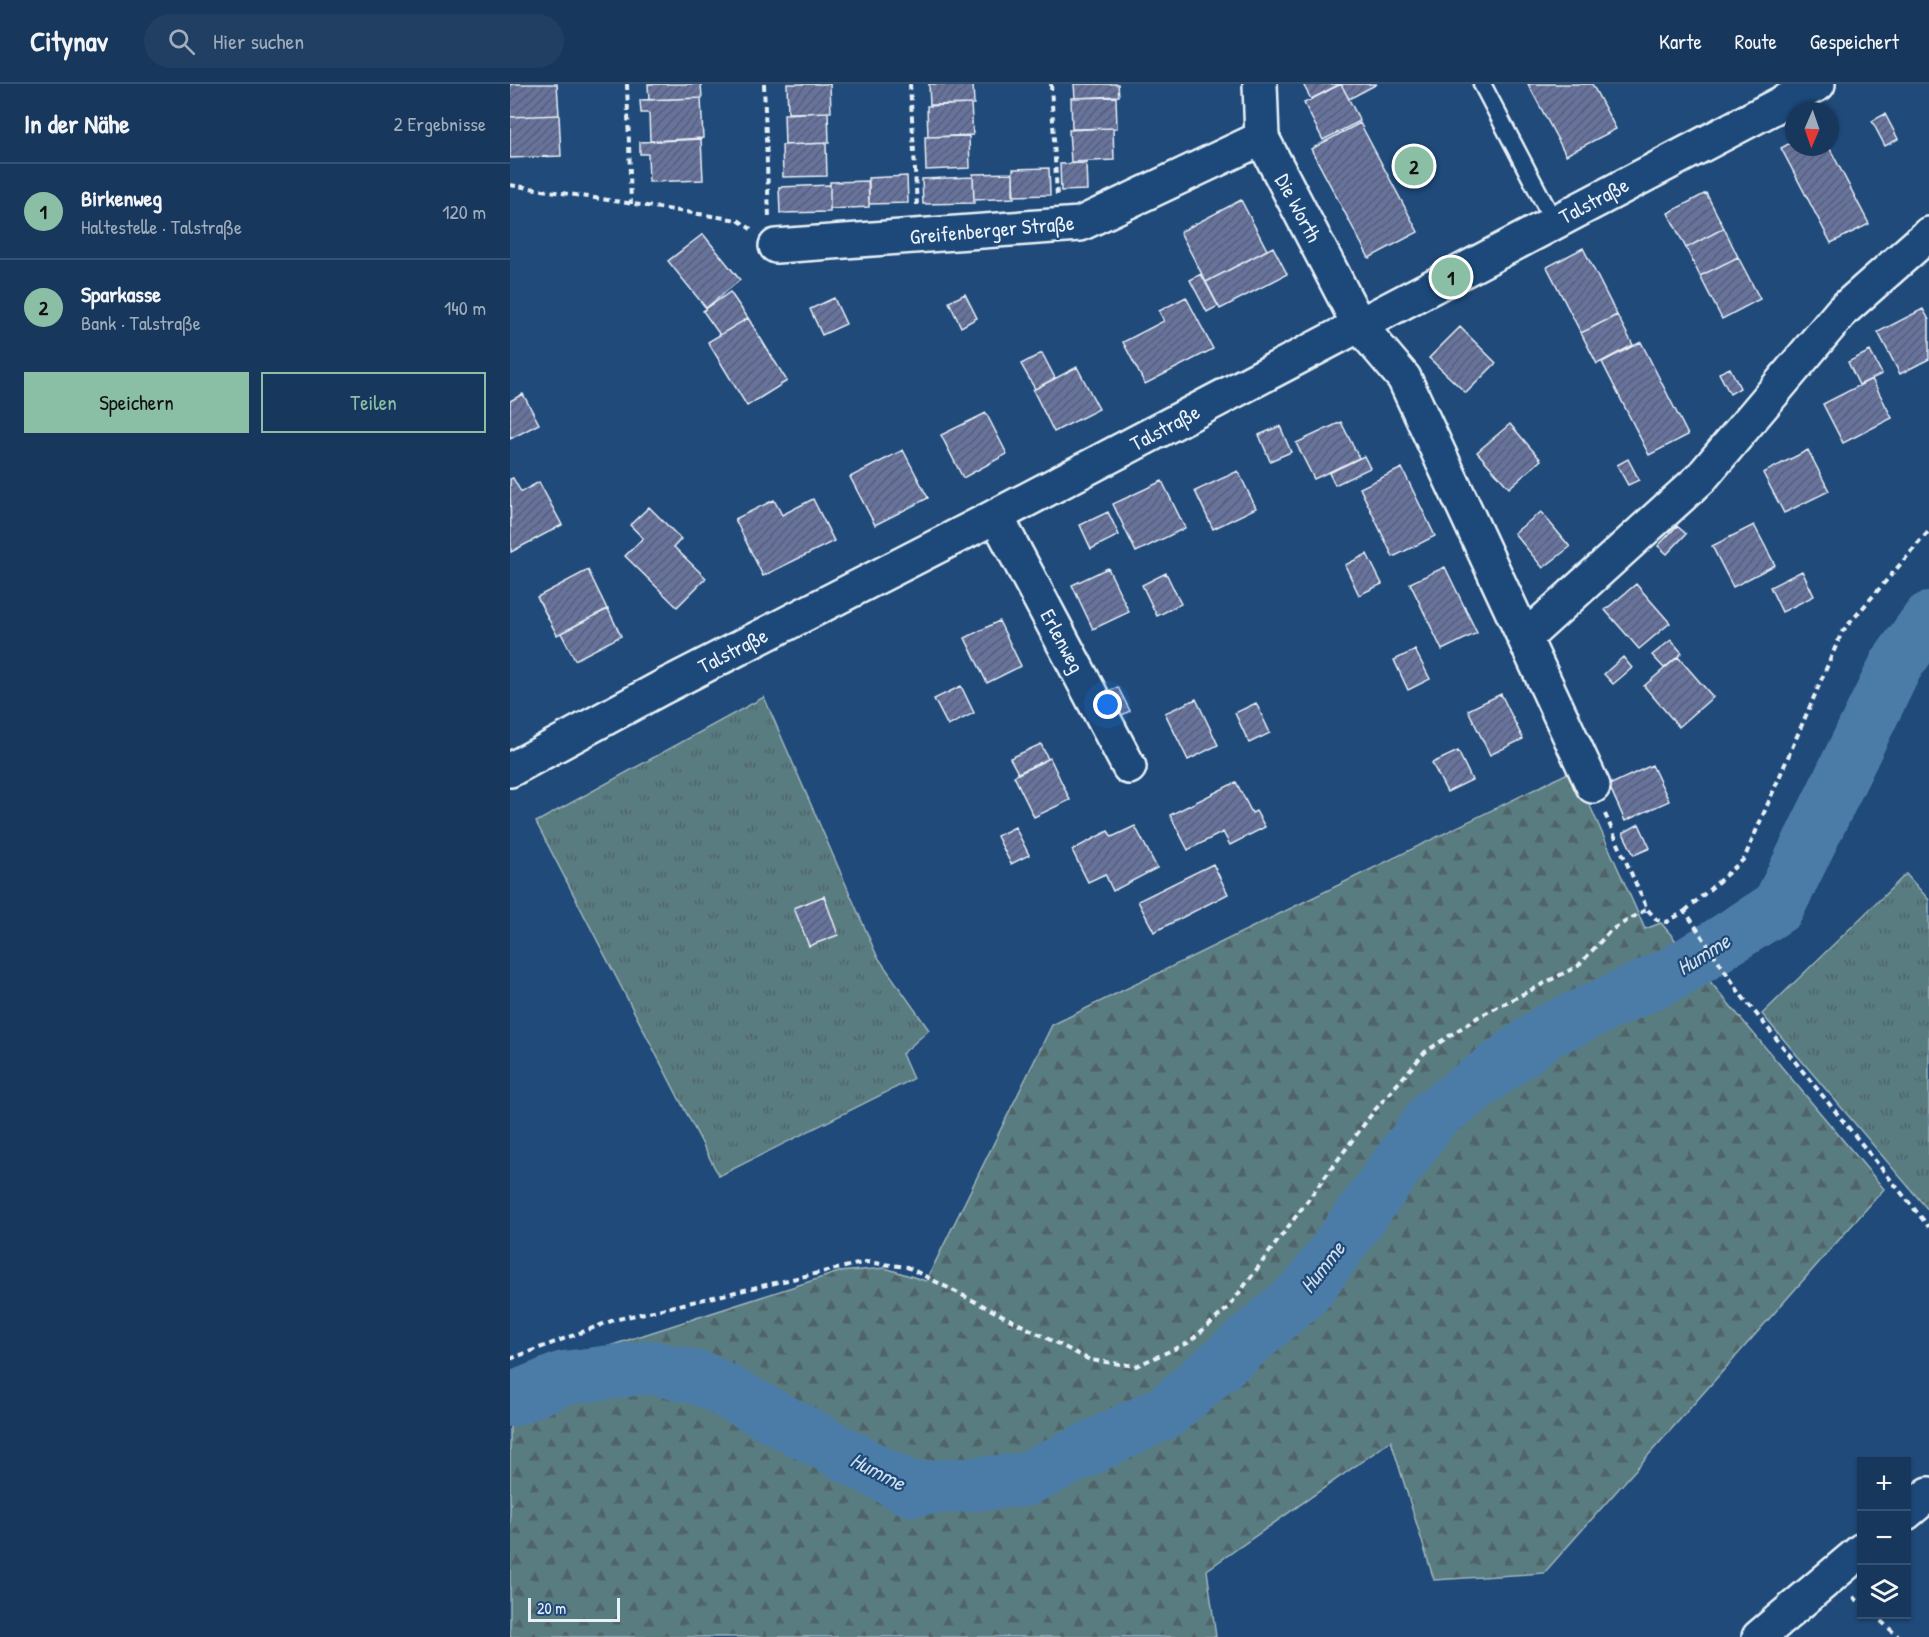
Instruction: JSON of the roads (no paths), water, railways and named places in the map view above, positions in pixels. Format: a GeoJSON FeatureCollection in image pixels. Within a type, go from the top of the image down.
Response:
{"type":"FeatureCollection","features":[{"type":"Feature","properties":{"kind":"street","name":"Die Worth"},"geometry":{"type":"LineString","coordinates":[[1260,84],[1262,138],[1359,325],[1404,378],[1593,786]]}},
{"type":"Feature","properties":{"kind":"street","name":"Talstraße"},"geometry":{"type":"LineString","coordinates":[[510,770],[672,683],[996,516],[1818,84]]}},
{"type":"Feature","properties":{"kind":"street","name":"Greifenberger Straße"},"geometry":{"type":"LineString","coordinates":[[776,246],[1080,225],[1262,138]]}},
{"type":"Feature","properties":{"kind":"street"},"geometry":{"type":"LineString","coordinates":[[1525,638],[1701,478],[1842,311],[1929,234]]}},
{"type":"Feature","properties":{"kind":"street","name":"Erlenweg"},"geometry":{"type":"LineString","coordinates":[[996,516],[1129,767]]}},
{"type":"Feature","properties":{"kind":"street"},"geometry":{"type":"LineString","coordinates":[[1908,1511],[1929,1494]]}},
{"type":"Feature","properties":{"kind":"street"},"geometry":{"type":"LineString","coordinates":[[1759,1637],[1857,1554]]}},
{"type":"Feature","properties":{"kind":"lane"},"geometry":{"type":"LineString","coordinates":[[1482,84],[1554,222]]}},
{"type":"Feature","properties":{"kind":"waterway","name":"Humme"},"geometry":{"type":"LineString","coordinates":[[510,1400],[564,1378],[650,1367],[703,1379],[910,1489],[1024,1480],[1167,1411],[1307,1290],[1433,1116],[1546,1032],[1676,972],[1778,907],[1896,665],[1929,619]]}},
{"type":"Feature","properties":{"kind":"place","name":"Sparkasse"},"geometry":{"type":"Point","coordinates":[1414,166]}},
{"type":"Feature","properties":{"kind":"place","name":"Birkenweg"},"geometry":{"type":"Point","coordinates":[1451,277]}}]}
